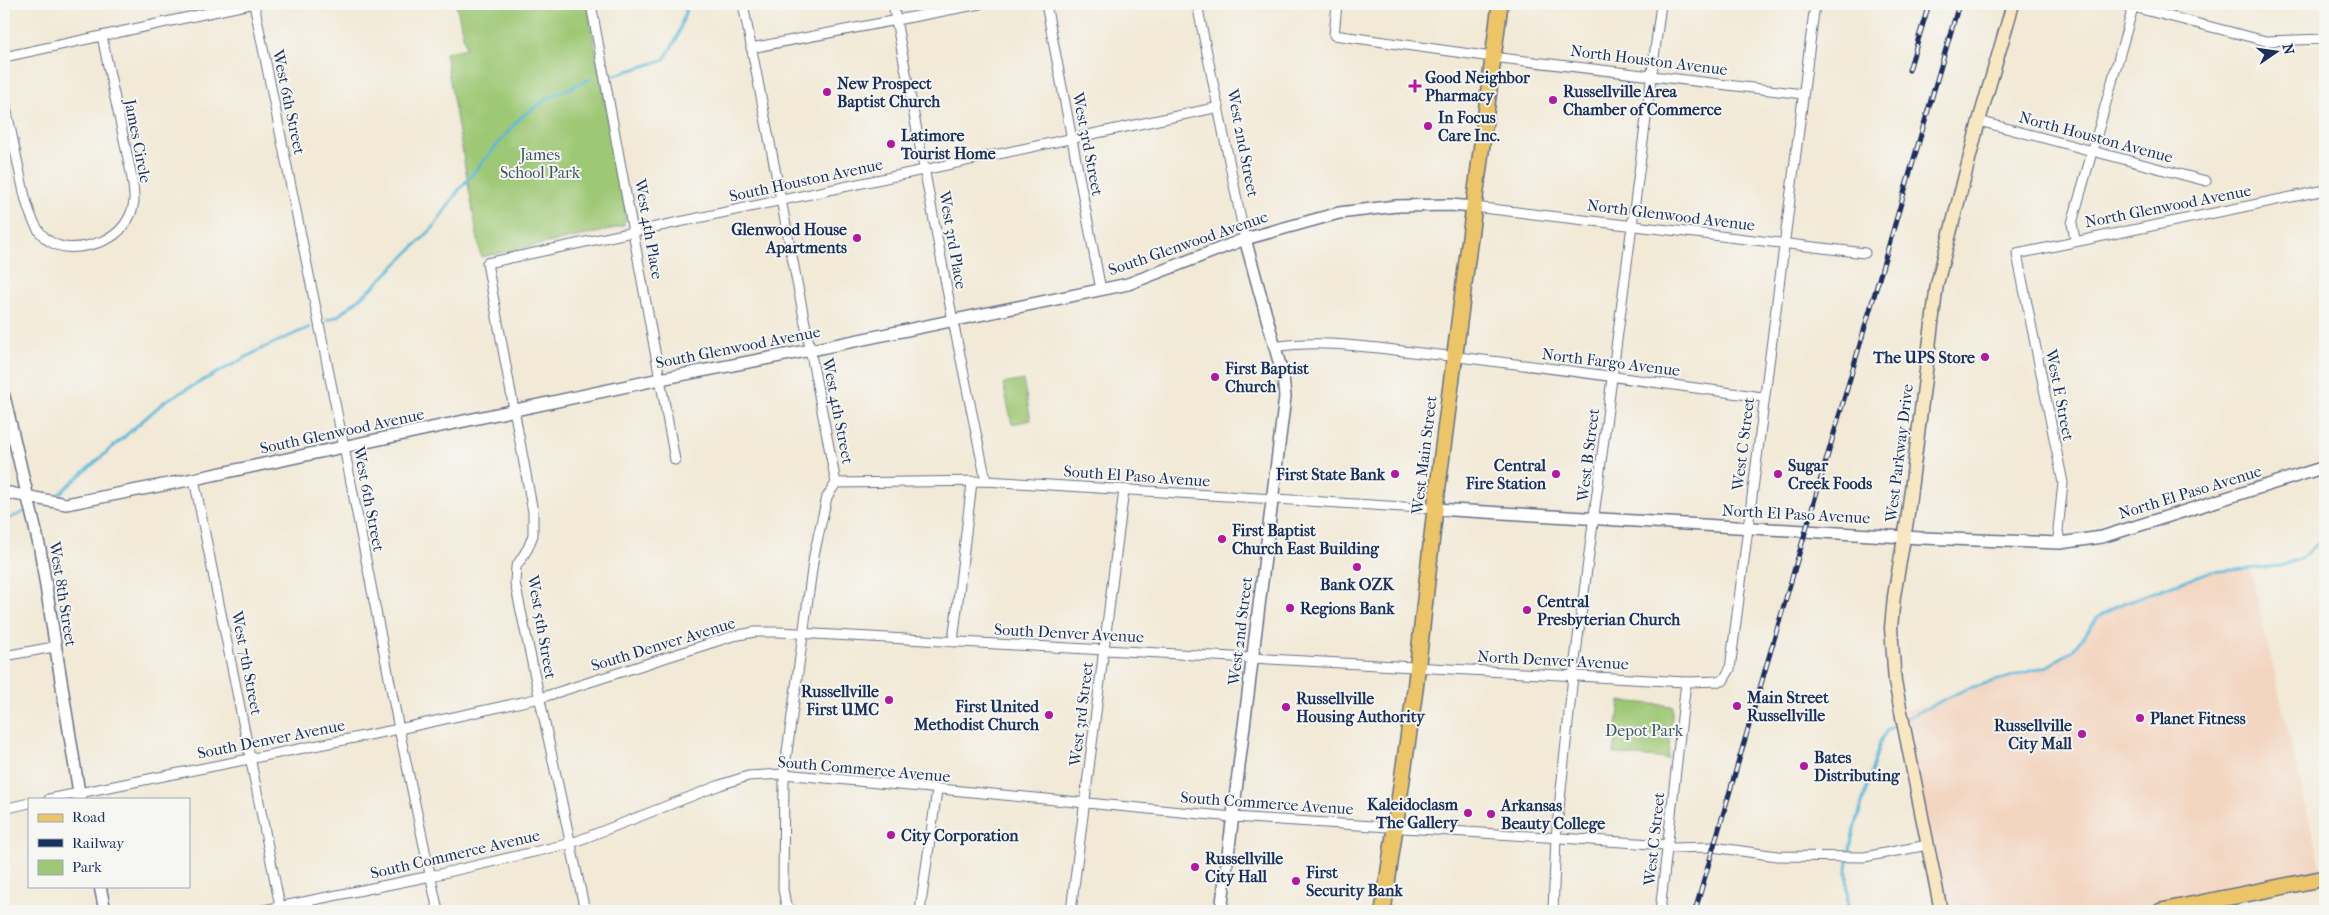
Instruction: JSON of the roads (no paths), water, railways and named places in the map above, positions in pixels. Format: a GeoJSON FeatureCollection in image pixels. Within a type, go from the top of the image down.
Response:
{"type":"FeatureCollection","features":[{"type":"Feature","properties":{"kind":"main road","name":"West Main Street"},"geometry":{"type":"LineString","coordinates":[[1383,911],[1418,666],[1435,510],[1500,4]]}},
{"type":"Feature","properties":{"kind":"main road","name":"West Parkway Drive"},"geometry":{"type":"LineString","coordinates":[[1941,911],[1894,674],[1891,628],[1937,284],[1979,121],[2014,4]]}},
{"type":"Feature","properties":{"kind":"main road"},"geometry":{"type":"LineString","coordinates":[[2161,911],[2324,882]]}},
{"type":"Feature","properties":{"kind":"street"},"geometry":{"type":"LineString","coordinates":[[4,57],[252,4]]}},
{"type":"Feature","properties":{"kind":"street","name":"West 6th Street"},"geometry":{"type":"LineString","coordinates":[[252,4],[344,447],[399,730],[438,911]]}},
{"type":"Feature","properties":{"kind":"street","name":"West 4th Place"},"geometry":{"type":"LineString","coordinates":[[592,4],[676,460]]}},
{"type":"Feature","properties":{"kind":"street","name":"West 4th Street"},"geometry":{"type":"LineString","coordinates":[[743,4],[836,483],[827,497],[814,555],[784,774],[783,889],[786,905],[792,911]]}},
{"type":"Feature","properties":{"kind":"street","name":"West 3rd Place"},"geometry":{"type":"LineString","coordinates":[[893,4],[953,321],[986,481]]}},
{"type":"Feature","properties":{"kind":"street"},"geometry":{"type":"LineString","coordinates":[[751,48],[980,4]]}},
{"type":"Feature","properties":{"kind":"street","name":"West 3rd Street"},"geometry":{"type":"LineString","coordinates":[[1046,4],[1101,290]]}},
{"type":"Feature","properties":{"kind":"street","name":"West 2nd Street"},"geometry":{"type":"LineString","coordinates":[[1197,4],[1245,239],[1283,376],[1285,397],[1221,911]]}},
{"type":"Feature","properties":{"kind":"street"},"geometry":{"type":"LineString","coordinates":[[1337,4],[1334,35],[1492,57]]}},
{"type":"Feature","properties":{"kind":"street","name":"West B Street"},"geometry":{"type":"LineString","coordinates":[[1553,911],[1556,837],[1573,676],[1614,377],[1631,226],[1661,4]]}},
{"type":"Feature","properties":{"kind":"street","name":"West C Street"},"geometry":{"type":"LineString","coordinates":[[1660,911],[1686,682],[1723,681],[1730,669],[1763,397],[1815,4]]}},
{"type":"Feature","properties":{"kind":"street"},"geometry":{"type":"LineString","coordinates":[[2121,4],[2134,5],[2266,41],[2325,39]]}},
{"type":"Feature","properties":{"kind":"street"},"geometry":{"type":"LineString","coordinates":[[2075,240],[2072,223],[2134,5]]}},
{"type":"Feature","properties":{"kind":"street","name":"James Circle"},"geometry":{"type":"LineString","coordinates":[[4,98],[28,211],[41,235],[56,245],[74,247],[92,245],[111,238],[123,228],[134,201],[130,172],[102,36]]}},
{"type":"Feature","properties":{"kind":"street","name":"North Houston Avenue"},"geometry":{"type":"LineString","coordinates":[[1492,57],[1803,94]]}},
{"type":"Feature","properties":{"kind":"street","name":"South Houston Avenue"},"geometry":{"type":"LineString","coordinates":[[487,262],[1219,107]]}},
{"type":"Feature","properties":{"kind":"street","name":"North Houston Avenue"},"geometry":{"type":"LineString","coordinates":[[1979,121],[2092,152],[2206,180]]}},
{"type":"Feature","properties":{"kind":"street","name":"North Glenwood Avenue"},"geometry":{"type":"LineString","coordinates":[[2017,254],[2075,240],[2325,190]]}},
{"type":"Feature","properties":{"kind":"street","name":"South Glenwood Avenue"},"geometry":{"type":"LineString","coordinates":[[4,492],[27,498],[66,504],[194,479],[660,379],[811,350],[1128,284],[1245,239],[1339,213],[1396,206],[1450,205],[1474,207]]}},
{"type":"Feature","properties":{"kind":"street","name":"North Glenwood Avenue"},"geometry":{"type":"LineString","coordinates":[[1474,207],[1865,253]]}},
{"type":"Feature","properties":{"kind":"street","name":"West E Street"},"geometry":{"type":"LineString","coordinates":[[2017,254],[2063,483],[2058,530],[2060,543]]}},
{"type":"Feature","properties":{"kind":"street","name":"West 5th Street"},"geometry":{"type":"LineString","coordinates":[[487,262],[533,512],[533,534],[528,548],[516,567],[515,583],[585,911]]}},
{"type":"Feature","properties":{"kind":"street","name":"North Fargo Avenue"},"geometry":{"type":"LineString","coordinates":[[1274,347],[1304,344],[1340,345],[1454,357],[1763,397]]}},
{"type":"Feature","properties":{"kind":"street","name":"West 8th Street"},"geometry":{"type":"LineString","coordinates":[[4,396],[40,549],[79,796]]}},
{"type":"Feature","properties":{"kind":"street","name":"North El Paso Avenue"},"geometry":{"type":"LineString","coordinates":[[1435,510],[2060,543],[2102,537],[2325,467]]}},
{"type":"Feature","properties":{"kind":"street","name":"West 7th Street"},"geometry":{"type":"LineString","coordinates":[[194,479],[281,909]]}},
{"type":"Feature","properties":{"kind":"street","name":"South El Paso Avenue"},"geometry":{"type":"LineString","coordinates":[[836,483],[986,481],[1435,510]]}},
{"type":"Feature","properties":{"kind":"street"},"geometry":{"type":"LineString","coordinates":[[953,642],[972,482]]}},
{"type":"Feature","properties":{"kind":"street","name":"West 3rd Street"},"geometry":{"type":"LineString","coordinates":[[1071,911],[1124,490]]}},
{"type":"Feature","properties":{"kind":"street","name":"South Denver Avenue"},"geometry":{"type":"LineString","coordinates":[[59,798],[79,796],[250,757],[399,730],[540,698],[734,636],[755,632],[1418,666]]}},
{"type":"Feature","properties":{"kind":"street"},"geometry":{"type":"LineString","coordinates":[[4,656],[54,647]]}},
{"type":"Feature","properties":{"kind":"street","name":"North Denver Avenue"},"geometry":{"type":"LineString","coordinates":[[1418,666],[1686,682]]}},
{"type":"Feature","properties":{"kind":"street","name":"South Commerce Avenue"},"geometry":{"type":"LineString","coordinates":[[259,911],[281,909],[572,844],[720,784],[748,776],[784,774],[1234,817],[1556,837],[1668,845],[1672,848],[1713,848],[1777,856],[1864,857],[1928,845]]}},
{"type":"Feature","properties":{"kind":"street"},"geometry":{"type":"LineString","coordinates":[[920,911],[937,790]]}},
{"type":"Feature","properties":{"kind":"street"},"geometry":{"type":"LineString","coordinates":[[4,809],[28,803]]}},
{"type":"Feature","properties":{"kind":"street"},"geometry":{"type":"LineString","coordinates":[[100,888],[105,911]]}},
{"type":"Feature","properties":{"kind":"waterway"},"geometry":{"type":"LineString","coordinates":[[615,75],[664,60],[677,38],[688,4]]}},
{"type":"Feature","properties":{"kind":"waterway"},"geometry":{"type":"LineString","coordinates":[[327,320],[338,316],[372,288],[433,228],[458,191],[521,117],[548,98],[590,79]]}},
{"type":"Feature","properties":{"kind":"waterway"},"geometry":{"type":"LineString","coordinates":[[59,494],[165,401],[263,348],[310,327]]}},
{"type":"Feature","properties":{"kind":"waterway"},"geometry":{"type":"LineString","coordinates":[[4,521],[24,512]]}},
{"type":"Feature","properties":{"kind":"waterway"},"geometry":{"type":"LineString","coordinates":[[1907,718],[1966,689],[2048,666],[2073,650],[2098,617],[2123,603],[2209,572],[2281,566],[2303,557],[2325,537]]}},
{"type":"Feature","properties":{"kind":"waterway"},"geometry":{"type":"LineString","coordinates":[[1848,911],[1847,868],[1852,838],[1880,742],[1887,730],[1899,723]]}},
{"type":"Feature","properties":{"kind":"railway"},"geometry":{"type":"LineString","coordinates":[[1909,70],[1929,4]]}},
{"type":"Feature","properties":{"kind":"railway"},"geometry":{"type":"LineString","coordinates":[[1695,911],[1959,4]]}},
{"type":"Feature","properties":{"kind":"place","name":"Good Neighbor Pharmacy"},"geometry":{"type":"Point","coordinates":[1415,86]}},
{"type":"Feature","properties":{"kind":"place","name":"New Prospect Baptist Church"},"geometry":{"type":"Point","coordinates":[827,92]}},
{"type":"Feature","properties":{"kind":"place","name":"Russellville Area Chamber of Commerce"},"geometry":{"type":"Point","coordinates":[1553,100]}},
{"type":"Feature","properties":{"kind":"place","name":"In Focus Care Inc."},"geometry":{"type":"Point","coordinates":[1428,126]}},
{"type":"Feature","properties":{"kind":"place","name":"Latimore Tourist Home"},"geometry":{"type":"Point","coordinates":[891,144]}},
{"type":"Feature","properties":{"kind":"place","name":"Glenwood House Apartments"},"geometry":{"type":"Point","coordinates":[857,238]}},
{"type":"Feature","properties":{"kind":"place","name":"The UPS Store"},"geometry":{"type":"Point","coordinates":[1985,357]}},
{"type":"Feature","properties":{"kind":"place","name":"First Baptist Church"},"geometry":{"type":"Point","coordinates":[1215,377]}},
{"type":"Feature","properties":{"kind":"place","name":"First State Bank"},"geometry":{"type":"Point","coordinates":[1395,474]}},
{"type":"Feature","properties":{"kind":"place","name":"Central Fire Station"},"geometry":{"type":"Point","coordinates":[1556,474]}},
{"type":"Feature","properties":{"kind":"place","name":"Sugar Creek Foods"},"geometry":{"type":"Point","coordinates":[1778,474]}},
{"type":"Feature","properties":{"kind":"place","name":"First Baptist Church East Building"},"geometry":{"type":"Point","coordinates":[1222,539]}},
{"type":"Feature","properties":{"kind":"place","name":"Bank OZK"},"geometry":{"type":"Point","coordinates":[1357,567]}},
{"type":"Feature","properties":{"kind":"place","name":"Regions Bank"},"geometry":{"type":"Point","coordinates":[1290,608]}},
{"type":"Feature","properties":{"kind":"place","name":"Central Presbyterian Church"},"geometry":{"type":"Point","coordinates":[1527,610]}},
{"type":"Feature","properties":{"kind":"place","name":"Russellville First UMC"},"geometry":{"type":"Point","coordinates":[889,700]}},
{"type":"Feature","properties":{"kind":"place","name":"Main Street Russellville"},"geometry":{"type":"Point","coordinates":[1737,706]}},
{"type":"Feature","properties":{"kind":"place","name":"Russellville Housing Authority"},"geometry":{"type":"Point","coordinates":[1286,707]}},
{"type":"Feature","properties":{"kind":"place","name":"First United Methodist Church"},"geometry":{"type":"Point","coordinates":[1049,715]}},
{"type":"Feature","properties":{"kind":"place","name":"Planet Fitness"},"geometry":{"type":"Point","coordinates":[2140,718]}},
{"type":"Feature","properties":{"kind":"place","name":"Russellville City Mall"},"geometry":{"type":"Point","coordinates":[2082,734]}},
{"type":"Feature","properties":{"kind":"place","name":"Bates Distributing"},"geometry":{"type":"Point","coordinates":[1804,766]}},
{"type":"Feature","properties":{"kind":"place","name":"Kaleidoclasm The Gallery"},"geometry":{"type":"Point","coordinates":[1468,813]}},
{"type":"Feature","properties":{"kind":"place","name":"Arkansas Beauty College"},"geometry":{"type":"Point","coordinates":[1491,814]}},
{"type":"Feature","properties":{"kind":"place","name":"City Corporation"},"geometry":{"type":"Point","coordinates":[891,835]}},
{"type":"Feature","properties":{"kind":"place","name":"Russellville City Hall"},"geometry":{"type":"Point","coordinates":[1195,867]}},
{"type":"Feature","properties":{"kind":"place","name":"First Security Bank"},"geometry":{"type":"Point","coordinates":[1296,881]}},
{"type":"Feature","properties":{"kind":"park label","name":"James School Park"},"geometry":{"type":"Point","coordinates":[540,163]}},
{"type":"Feature","properties":{"kind":"park label","name":"Depot Park"},"geometry":{"type":"Point","coordinates":[1644,730]}}]}
